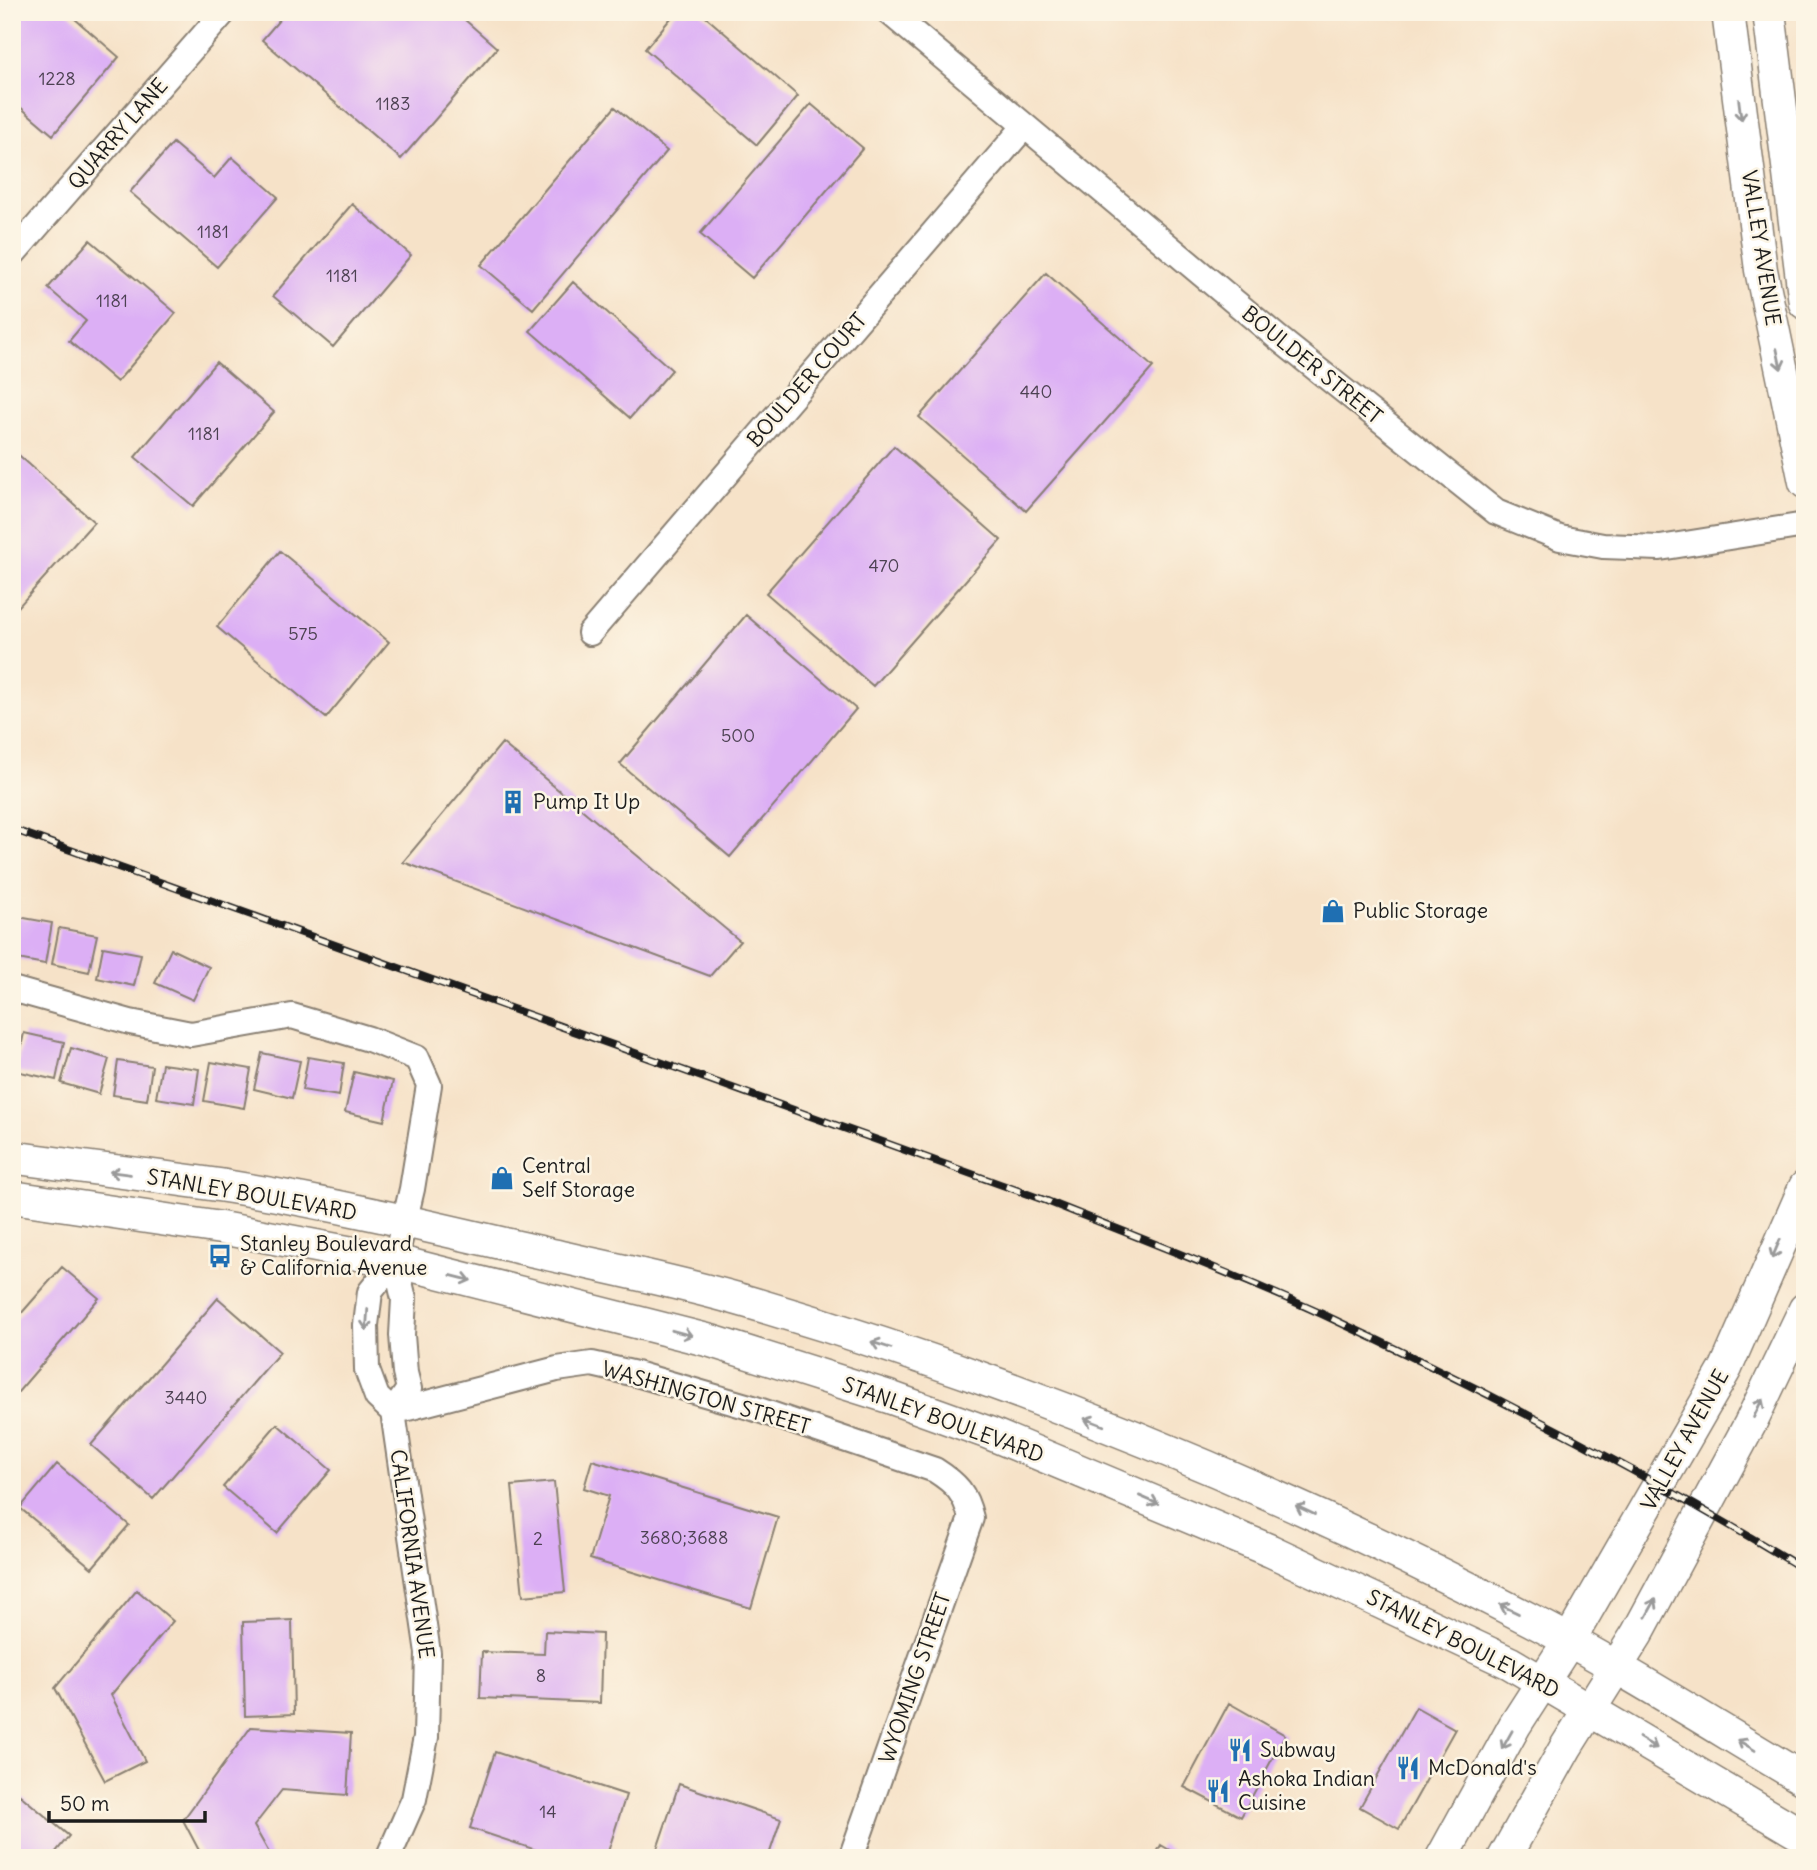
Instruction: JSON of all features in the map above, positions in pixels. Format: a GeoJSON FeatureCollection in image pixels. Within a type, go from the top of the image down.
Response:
{"type":"FeatureCollection","features":[{"type":"Feature","properties":{"kind":"main road"},"geometry":{"type":"LineString","coordinates":[[1730,27],[1770,23]]}},
{"type":"Feature","properties":{"kind":"main road","name":"VALLEY AVENUE"},"geometry":{"type":"LineString","coordinates":[[1770,23],[1805,303]]}},
{"type":"Feature","properties":{"kind":"main road","name":"VALLEY AVENUE"},"geometry":{"type":"LineString","coordinates":[[1730,27],[1761,270],[1805,482]]}},
{"type":"Feature","properties":{"kind":"main road","name":"STANLEY BOULEVARD"},"geometry":{"type":"LineString","coordinates":[[12,1157],[232,1187],[404,1222],[744,1301],[1006,1388],[1224,1473],[1533,1621],[1616,1667],[1805,1780]]}},
{"type":"Feature","properties":{"kind":"main road","name":"VALLEY AVENUE"},"geometry":{"type":"LineString","coordinates":[[1443,1858],[1515,1725],[1569,1642],[1726,1368],[1805,1187]]}},
{"type":"Feature","properties":{"kind":"main road","name":"STANLEY BOULEVARD"},"geometry":{"type":"LineString","coordinates":[[12,1197],[221,1228],[395,1261],[711,1341],[888,1397],[989,1433],[1271,1551],[1510,1663],[1805,1837]]}},
{"type":"Feature","properties":{"kind":"main road"},"geometry":{"type":"LineString","coordinates":[[1504,1858],[1589,1709],[1637,1634],[1750,1424],[1805,1309]]}},
{"type":"Feature","properties":{"kind":"street","name":"QUARRY LANE"},"geometry":{"type":"LineString","coordinates":[[12,255],[224,12]]}},
{"type":"Feature","properties":{"kind":"street","name":"BOULDER STREET"},"geometry":{"type":"LineString","coordinates":[[889,12],[1278,338],[1496,512],[1560,538],[1602,546],[1660,548],[1805,525]]}},
{"type":"Feature","properties":{"kind":"street","name":"BOULDER COURT"},"geometry":{"type":"LineString","coordinates":[[590,633],[1024,127]]}},
{"type":"Feature","properties":{"kind":"street","name":"CALIFORNIA AVENUE"},"geometry":{"type":"LineString","coordinates":[[12,989],[130,1022],[191,1034],[292,1016],[369,1039],[416,1058],[429,1086],[412,1189],[395,1261],[370,1292],[366,1325],[367,1370],[377,1397],[393,1412],[428,1653],[426,1737],[414,1799],[388,1858]]}},
{"type":"Feature","properties":{"kind":"street","name":"CALIFORNIA AVENUE"},"geometry":{"type":"LineString","coordinates":[[393,1412],[409,1389],[401,1335],[404,1298],[395,1261]]}},
{"type":"Feature","properties":{"kind":"street","name":"WASHINGTON STREET"},"geometry":{"type":"LineString","coordinates":[[393,1412],[557,1368],[592,1364],[753,1408],[936,1470],[950,1479],[966,1497]]}},
{"type":"Feature","properties":{"kind":"street","name":"WYOMING STREET"},"geometry":{"type":"LineString","coordinates":[[851,1858],[971,1518],[966,1497]]}},
{"type":"Feature","properties":{"kind":"building"},"geometry":{"type":"Polygon","coordinates":[[[12,12],[67,12],[119,57],[53,135],[12,100],[12,12]]]}},
{"type":"Feature","properties":{"kind":"building"},"geometry":{"type":"Polygon","coordinates":[[[286,12],[456,12],[497,48],[401,159],[262,40],[286,12]]]}},
{"type":"Feature","properties":{"kind":"building"},"geometry":{"type":"Polygon","coordinates":[[[676,12],[700,12],[798,96],[757,145],[645,49],[676,12]]]}},
{"type":"Feature","properties":{"kind":"building"},"geometry":{"type":"Polygon","coordinates":[[[811,104],[863,148],[752,278],[700,234],[811,104]]]}},
{"type":"Feature","properties":{"kind":"building"},"geometry":{"type":"Polygon","coordinates":[[[615,107],[667,151],[533,309],[481,265],[615,107]]]}},
{"type":"Feature","properties":{"kind":"building"},"geometry":{"type":"Polygon","coordinates":[[[173,143],[214,178],[232,157],[278,197],[217,267],[130,192],[173,143]]]}},
{"type":"Feature","properties":{"kind":"building"},"geometry":{"type":"Polygon","coordinates":[[[352,204],[411,255],[333,347],[273,296],[352,204]]]}},
{"type":"Feature","properties":{"kind":"building"},"geometry":{"type":"Polygon","coordinates":[[[90,240],[176,313],[117,382],[69,341],[86,321],[48,288],[90,240]]]}},
{"type":"Feature","properties":{"kind":"building"},"geometry":{"type":"Polygon","coordinates":[[[1046,273],[1153,367],[1026,511],[919,417],[1046,273]]]}},
{"type":"Feature","properties":{"kind":"building"},"geometry":{"type":"Polygon","coordinates":[[[573,282],[672,370],[630,418],[530,331],[573,282]]]}},
{"type":"Feature","properties":{"kind":"building"},"geometry":{"type":"Polygon","coordinates":[[[216,362],[274,412],[193,506],[135,457],[216,362]]]}},
{"type":"Feature","properties":{"kind":"building"},"geometry":{"type":"Polygon","coordinates":[[[894,446],[1001,540],[873,686],[766,593],[894,446]]]}},
{"type":"Feature","properties":{"kind":"building"},"geometry":{"type":"Polygon","coordinates":[[[12,449],[94,522],[12,614],[12,449]]]}},
{"type":"Feature","properties":{"kind":"building"},"geometry":{"type":"Polygon","coordinates":[[[280,551],[389,642],[326,718],[217,627],[280,551]]]}},
{"type":"Feature","properties":{"kind":"building"},"geometry":{"type":"Polygon","coordinates":[[[746,615],[856,709],[730,857],[620,764],[746,615]]]}},
{"type":"Feature","properties":{"kind":"building","name":"Pump It Up"},"geometry":{"type":"Polygon","coordinates":[[[502,743],[740,941],[710,976],[403,862],[502,743]]]}},
{"type":"Feature","properties":{"kind":"building"},"geometry":{"type":"Polygon","coordinates":[[[13,916],[52,923],[45,964],[12,958],[13,916]]]}},
{"type":"Feature","properties":{"kind":"building"},"geometry":{"type":"Polygon","coordinates":[[[59,928],[97,935],[89,972],[52,964],[59,928]]]}},
{"type":"Feature","properties":{"kind":"building"},"geometry":{"type":"Polygon","coordinates":[[[103,947],[141,954],[134,986],[97,978],[103,947]]]}},
{"type":"Feature","properties":{"kind":"building"},"geometry":{"type":"Polygon","coordinates":[[[171,949],[209,967],[193,1000],[155,983],[171,949]]]}},
{"type":"Feature","properties":{"kind":"building"},"geometry":{"type":"Polygon","coordinates":[[[24,1033],[64,1042],[56,1080],[16,1071],[24,1033]]]}},
{"type":"Feature","properties":{"kind":"building"},"geometry":{"type":"Polygon","coordinates":[[[71,1048],[109,1059],[99,1094],[61,1083],[71,1048]]]}},
{"type":"Feature","properties":{"kind":"building"},"geometry":{"type":"Polygon","coordinates":[[[262,1053],[300,1061],[292,1098],[254,1089],[262,1053]]]}},
{"type":"Feature","properties":{"kind":"building"},"geometry":{"type":"Polygon","coordinates":[[[308,1057],[344,1063],[339,1096],[302,1090],[308,1057]]]}},
{"type":"Feature","properties":{"kind":"building"},"geometry":{"type":"Polygon","coordinates":[[[118,1061],[152,1066],[147,1100],[113,1095],[118,1061]]]}},
{"type":"Feature","properties":{"kind":"building"},"geometry":{"type":"Polygon","coordinates":[[[211,1062],[251,1069],[244,1108],[204,1101],[211,1062]]]}},
{"type":"Feature","properties":{"kind":"building"},"geometry":{"type":"Polygon","coordinates":[[[162,1064],[199,1069],[194,1104],[156,1098],[162,1064]]]}},
{"type":"Feature","properties":{"kind":"building"},"geometry":{"type":"Polygon","coordinates":[[[354,1072],[393,1081],[384,1121],[345,1112],[354,1072]]]}},
{"type":"Feature","properties":{"kind":"building"},"geometry":{"type":"Polygon","coordinates":[[[62,1267],[99,1298],[12,1399],[12,1324],[62,1267]]]}},
{"type":"Feature","properties":{"kind":"building"},"geometry":{"type":"Polygon","coordinates":[[[218,1298],[280,1352],[153,1499],[91,1445],[218,1298]]]}},
{"type":"Feature","properties":{"kind":"building"},"geometry":{"type":"Polygon","coordinates":[[[277,1424],[331,1470],[277,1533],[223,1487],[277,1424]]]}},
{"type":"Feature","properties":{"kind":"building"},"geometry":{"type":"Polygon","coordinates":[[[592,1460],[778,1517],[751,1608],[590,1559],[609,1496],[584,1488],[592,1460]]]}},
{"type":"Feature","properties":{"kind":"building"},"geometry":{"type":"Polygon","coordinates":[[[57,1464],[129,1525],[92,1568],[20,1508],[57,1464]]]}},
{"type":"Feature","properties":{"kind":"building"},"geometry":{"type":"Polygon","coordinates":[[[554,1482],[565,1592],[523,1596],[512,1486],[554,1482]]]}},
{"type":"Feature","properties":{"kind":"building"},"geometry":{"type":"Polygon","coordinates":[[[137,1590],[173,1621],[111,1695],[145,1761],[105,1781],[55,1688],[137,1590]]]}},
{"type":"Feature","properties":{"kind":"building"},"geometry":{"type":"Polygon","coordinates":[[[292,1620],[294,1714],[245,1716],[243,1622],[292,1620]]]}},
{"type":"Feature","properties":{"kind":"building"},"geometry":{"type":"Polygon","coordinates":[[[545,1631],[602,1634],[600,1703],[480,1698],[482,1652],[544,1654],[545,1631]]]}},
{"type":"Feature","properties":{"kind":"building"},"geometry":{"type":"Polygon","coordinates":[[[1229,1703],[1285,1735],[1241,1817],[1184,1787],[1229,1703]]]}},
{"type":"Feature","properties":{"kind":"building","name":"McDonald's"},"geometry":{"type":"Polygon","coordinates":[[[1416,1707],[1455,1729],[1399,1829],[1360,1807],[1416,1707]]]}},
{"type":"Feature","properties":{"kind":"building"},"geometry":{"type":"Polygon","coordinates":[[[251,1727],[351,1733],[347,1795],[282,1790],[254,1826],[272,1858],[203,1858],[183,1820],[251,1727]]]}},
{"type":"Feature","properties":{"kind":"building"},"geometry":{"type":"Polygon","coordinates":[[[495,1752],[626,1795],[606,1858],[560,1858],[470,1828],[495,1752]]]}},
{"type":"Feature","properties":{"kind":"building"},"geometry":{"type":"Polygon","coordinates":[[[679,1784],[781,1819],[768,1858],[654,1858],[679,1784]]]}},
{"type":"Feature","properties":{"kind":"building"},"geometry":{"type":"Polygon","coordinates":[[[20,1795],[69,1836],[51,1858],[12,1858],[12,1804],[20,1795]]]}},
{"type":"Feature","properties":{"kind":"building"},"geometry":{"type":"Polygon","coordinates":[[[1161,1845],[1183,1858],[1154,1858],[1161,1845]]]}},
{"type":"Feature","properties":{"kind":"railway"},"geometry":{"type":"LineString","coordinates":[[12,829],[1047,1201],[1220,1270],[1322,1314],[1506,1404],[1687,1501],[1805,1570]]}},
{"type":"Feature","properties":{"kind":"place","name":"Pump It Up"},"geometry":{"type":"Point","coordinates":[513,802]}},
{"type":"Feature","properties":{"kind":"place","name":"Public Storage"},"geometry":{"type":"Point","coordinates":[1333,911]}},
{"type":"Feature","properties":{"kind":"place","name":"Central Self Storage"},"geometry":{"type":"Point","coordinates":[502,1178]}},
{"type":"Feature","properties":{"kind":"place","name":"Stanley Boulevard & California Avenue"},"geometry":{"type":"Point","coordinates":[220,1256]}},
{"type":"Feature","properties":{"kind":"place","name":"Subway"},"geometry":{"type":"Point","coordinates":[1240,1750]}},
{"type":"Feature","properties":{"kind":"place","name":"McDonald's"},"geometry":{"type":"Point","coordinates":[1408,1768]}},
{"type":"Feature","properties":{"kind":"place","name":"Ashoka Indian Cuisine"},"geometry":{"type":"Point","coordinates":[1218,1791]}}]}
